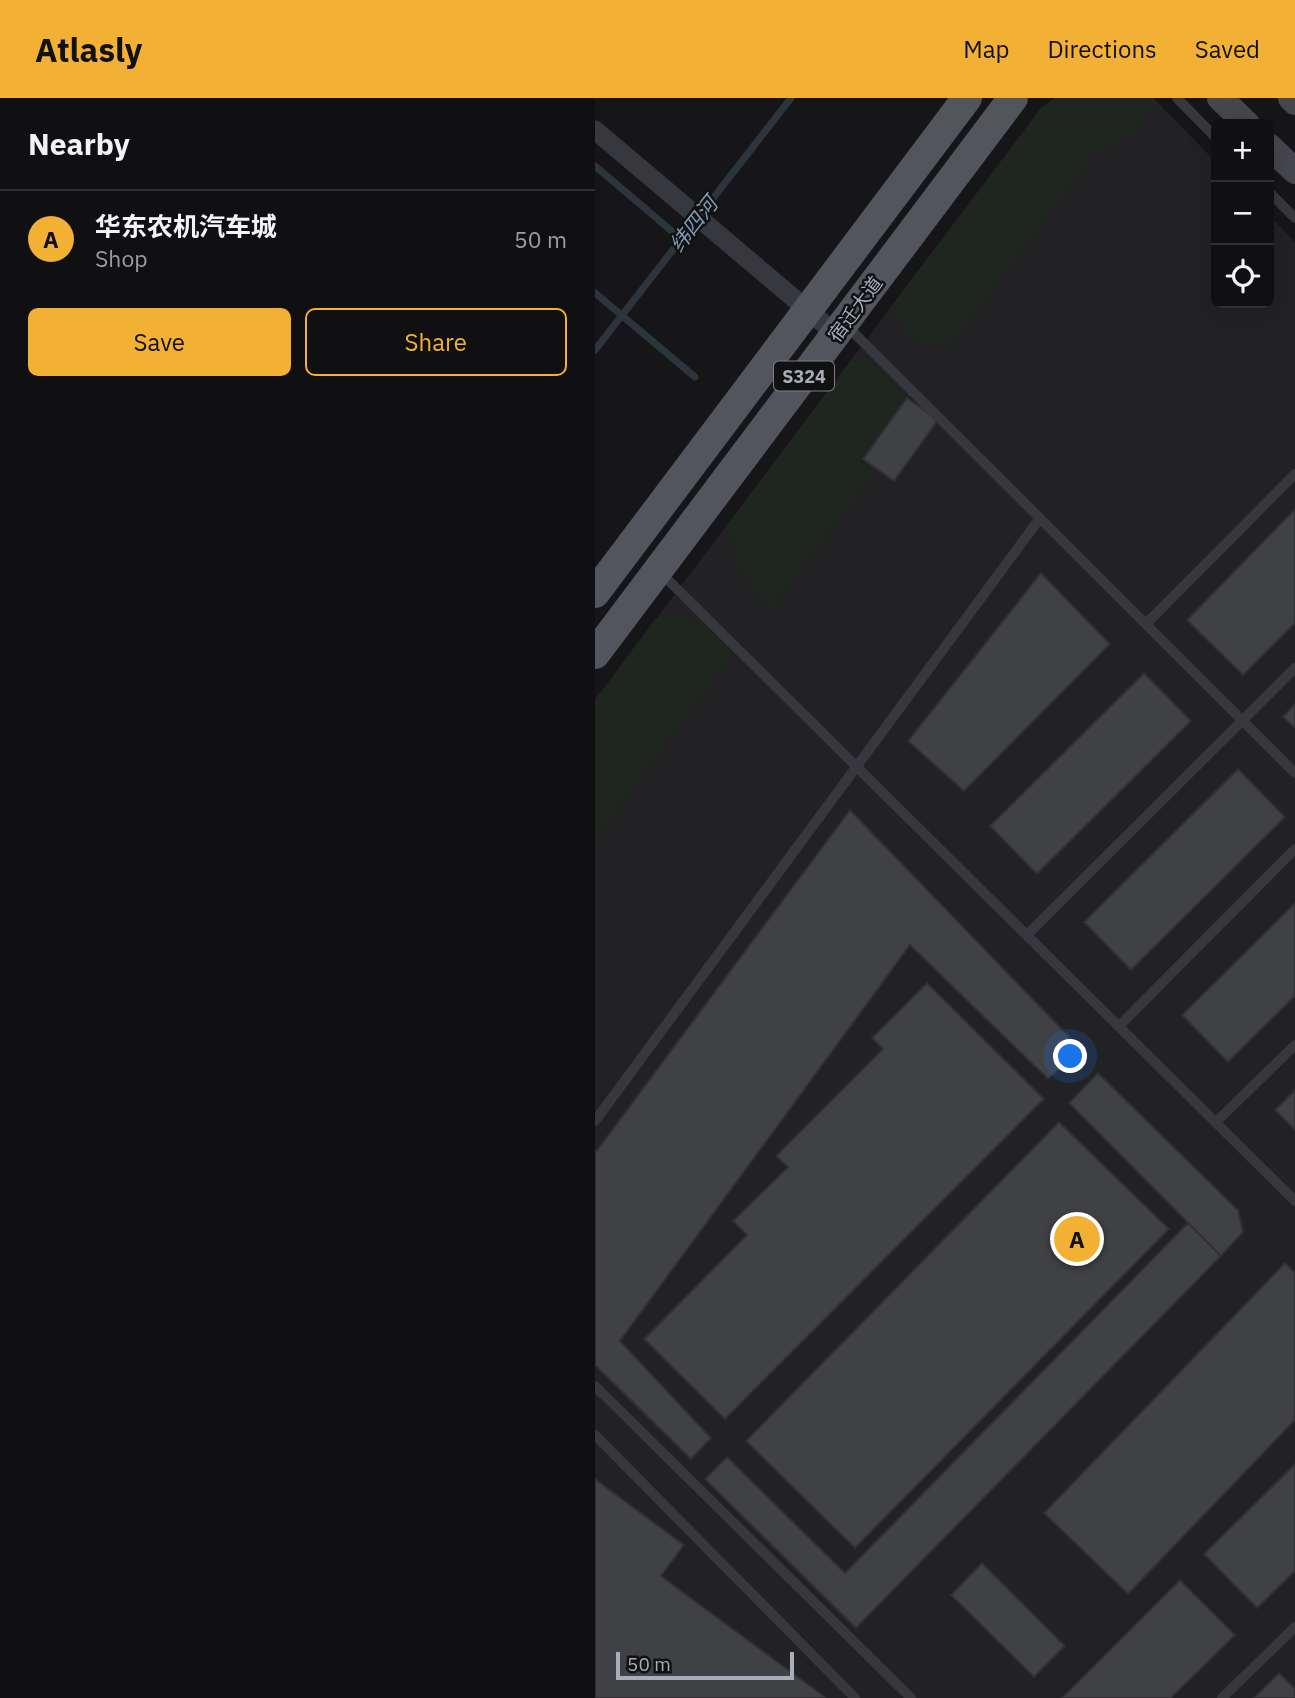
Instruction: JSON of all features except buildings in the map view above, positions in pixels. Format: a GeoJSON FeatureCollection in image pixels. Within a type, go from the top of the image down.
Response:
{"type":"FeatureCollection","features":[{"type":"Feature","properties":{"kind":"main road","name":"宿迁大道"},"geometry":{"type":"LineString","coordinates":[[595,593],[967,98]]}},
{"type":"Feature","properties":{"kind":"main road","name":"宿迁大道"},"geometry":{"type":"LineString","coordinates":[[595,654],[1012,104]]}},
{"type":"Feature","properties":{"kind":"street"},"geometry":{"type":"LineString","coordinates":[[1220,98],[1242,119]]}},
{"type":"Feature","properties":{"kind":"street"},"geometry":{"type":"LineString","coordinates":[[1291,98],[1295,102]]}},
{"type":"Feature","properties":{"kind":"street"},"geometry":{"type":"LineString","coordinates":[[595,130],[808,310],[840,328]]}},
{"type":"Feature","properties":{"kind":"street"},"geometry":{"type":"LineString","coordinates":[[1274,151],[1295,171]]}},
{"type":"Feature","properties":{"kind":"lane"},"geometry":{"type":"LineString","coordinates":[[1177,98],[1211,133]]}},
{"type":"Feature","properties":{"kind":"lane"},"geometry":{"type":"LineString","coordinates":[[1274,196],[1295,218]]}},
{"type":"Feature","properties":{"kind":"lane"},"geometry":{"type":"LineString","coordinates":[[840,328],[1040,518],[1295,773]]}},
{"type":"Feature","properties":{"kind":"lane"},"geometry":{"type":"LineString","coordinates":[[1146,624],[1295,474]]}},
{"type":"Feature","properties":{"kind":"lane"},"geometry":{"type":"LineString","coordinates":[[595,1121],[1040,518]]}},
{"type":"Feature","properties":{"kind":"lane"},"geometry":{"type":"LineString","coordinates":[[658,570],[1295,1201]]}},
{"type":"Feature","properties":{"kind":"lane"},"geometry":{"type":"LineString","coordinates":[[1027,935],[1295,668]]}},
{"type":"Feature","properties":{"kind":"lane"},"geometry":{"type":"LineString","coordinates":[[1119,1026],[1295,849]]}},
{"type":"Feature","properties":{"kind":"lane"},"geometry":{"type":"LineString","coordinates":[[1216,1122],[1295,1045]]}},
{"type":"Feature","properties":{"kind":"lane"},"geometry":{"type":"LineString","coordinates":[[595,1386],[911,1698]]}},
{"type":"Feature","properties":{"kind":"lane"},"geometry":{"type":"LineString","coordinates":[[595,1435],[855,1698]]}},
{"type":"Feature","properties":{"kind":"lane"},"geometry":{"type":"LineString","coordinates":[[1222,1698],[1295,1626]]}},
{"type":"Feature","properties":{"kind":"shaded area"},"geometry":{"type":"Polygon","coordinates":[[[1055,98],[1153,98],[1211,157],[1211,308],[1274,308],[1274,220],[1295,242],[1295,1698],[595,1698],[595,700],[1041,108],[1055,98]]]}},
{"type":"Feature","properties":{"kind":"shaded area"},"geometry":{"type":"Polygon","coordinates":[[[1055,98],[1153,98],[1162,106],[1147,114],[1131,137],[1094,153],[948,350],[913,338],[901,328],[890,308],[1041,108],[1055,98]]]}},
{"type":"Feature","properties":{"kind":"shaded area"},"geometry":{"type":"Polygon","coordinates":[[[856,360],[872,363],[920,412],[771,610],[739,569],[727,525],[849,363],[856,360]]]}},
{"type":"Feature","properties":{"kind":"shaded area"},"geometry":{"type":"Polygon","coordinates":[[[674,614],[699,624],[734,653],[595,840],[595,700],[656,618],[674,614]]]}},
{"type":"Feature","properties":{"kind":"waterway","name":"纬四河"},"geometry":{"type":"LineString","coordinates":[[595,350],[791,98]]}},
{"type":"Feature","properties":{"kind":"waterway"},"geometry":{"type":"LineString","coordinates":[[595,166],[681,239]]}},
{"type":"Feature","properties":{"kind":"waterway"},"geometry":{"type":"LineString","coordinates":[[595,293],[695,377]]}},
{"type":"Feature","properties":{"kind":"place","name":"华东农机汽车城"},"geometry":{"type":"Point","coordinates":[1077,1239]}}]}
